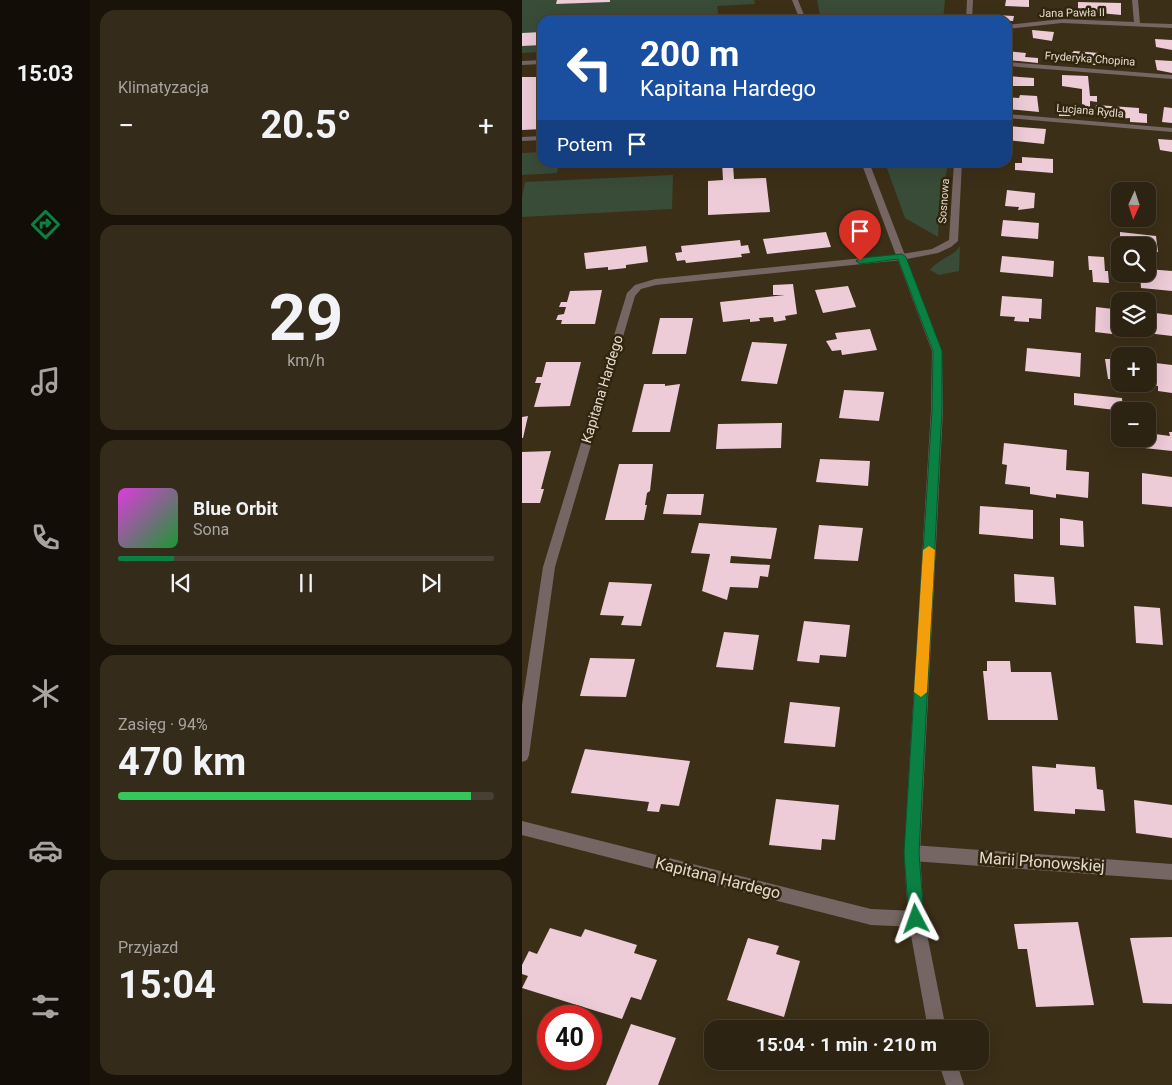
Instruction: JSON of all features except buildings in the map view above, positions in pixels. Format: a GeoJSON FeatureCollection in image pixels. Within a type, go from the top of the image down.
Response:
{"type":"FeatureCollection","features":[{"type":"Feature","properties":{"kind":"street"},"geometry":{"type":"LineString","coordinates":[[795,0],[801,15]]}},
{"type":"Feature","properties":{"kind":"street"},"geometry":{"type":"LineString","coordinates":[[969,15],[970,0]]}},
{"type":"Feature","properties":{"kind":"street"},"geometry":{"type":"LineString","coordinates":[[1135,0],[1137,24]]}},
{"type":"Feature","properties":{"kind":"street","name":"Jana Pawła II"},"geometry":{"type":"LineString","coordinates":[[1012,26],[1062,21],[1172,26]]}},
{"type":"Feature","properties":{"kind":"street"},"geometry":{"type":"LineString","coordinates":[[522,63],[537,62]]}},
{"type":"Feature","properties":{"kind":"street","name":"Fryderyka Chopina"},"geometry":{"type":"LineString","coordinates":[[1012,64],[1172,77]]}},
{"type":"Feature","properties":{"kind":"street","name":"Lucjana Rydla"},"geometry":{"type":"LineString","coordinates":[[1012,116],[1172,130]]}},
{"type":"Feature","properties":{"kind":"street"},"geometry":{"type":"LineString","coordinates":[[867,167],[937,351],[938,367],[912,853],[916,919],[935,1020]]}},
{"type":"Feature","properties":{"kind":"street","name":"Sosnowa"},"geometry":{"type":"LineString","coordinates":[[953,241],[958,167]]}},
{"type":"Feature","properties":{"kind":"street","name":"Kapitana Hardego"},"geometry":{"type":"LineString","coordinates":[[522,755],[549,566],[630,295],[638,287],[655,282],[902,257],[927,253],[946,247],[953,241]]}},
{"type":"Feature","properties":{"kind":"street","name":"Kapitana Hardego"},"geometry":{"type":"LineString","coordinates":[[522,828],[871,917],[916,919]]}},
{"type":"Feature","properties":{"kind":"street","name":"Marii Płonowskiej"},"geometry":{"type":"LineString","coordinates":[[912,853],[1172,872]]}},
{"type":"Feature","properties":{"kind":"street"},"geometry":{"type":"LineString","coordinates":[[951,1070],[955,1085]]}},
{"type":"Feature","properties":{"kind":"lane"},"geometry":{"type":"LineString","coordinates":[[522,139],[537,138]]}},
{"type":"Feature","properties":{"kind":"green space"},"geometry":{"type":"Polygon","coordinates":[[[522,0],[754,0],[755,4],[717,6],[718,15],[537,15],[537,52],[522,53],[522,0]]]}},
{"type":"Feature","properties":{"kind":"green space"},"geometry":{"type":"Polygon","coordinates":[[[817,0],[945,0],[944,15],[820,15],[817,0]]]}},
{"type":"Feature","properties":{"kind":"green space"},"geometry":{"type":"Polygon","coordinates":[[[537,152],[537,167],[558,167],[557,173],[522,175],[522,153],[537,152]]]}},
{"type":"Feature","properties":{"kind":"green space"},"geometry":{"type":"Polygon","coordinates":[[[886,167],[947,167],[939,213],[938,237],[905,218],[886,167]]]}},
{"type":"Feature","properties":{"kind":"green space"},"geometry":{"type":"Polygon","coordinates":[[[673,175],[672,209],[522,217],[522,197],[525,182],[673,175]]]}},
{"type":"Feature","properties":{"kind":"green space"},"geometry":{"type":"Polygon","coordinates":[[[960,246],[959,271],[939,275],[930,270],[957,250],[960,246]]]}},
{"type":"Feature","properties":{"kind":"slow traffic"},"geometry":{"type":"LineString","coordinates":[[921,692],[929,550]]}},
{"type":"Feature","properties":{"kind":"route"},"geometry":{"type":"LineString","coordinates":[[860,261],[902,257],[937,351],[937,410],[912,853],[916,919]]}}]}
